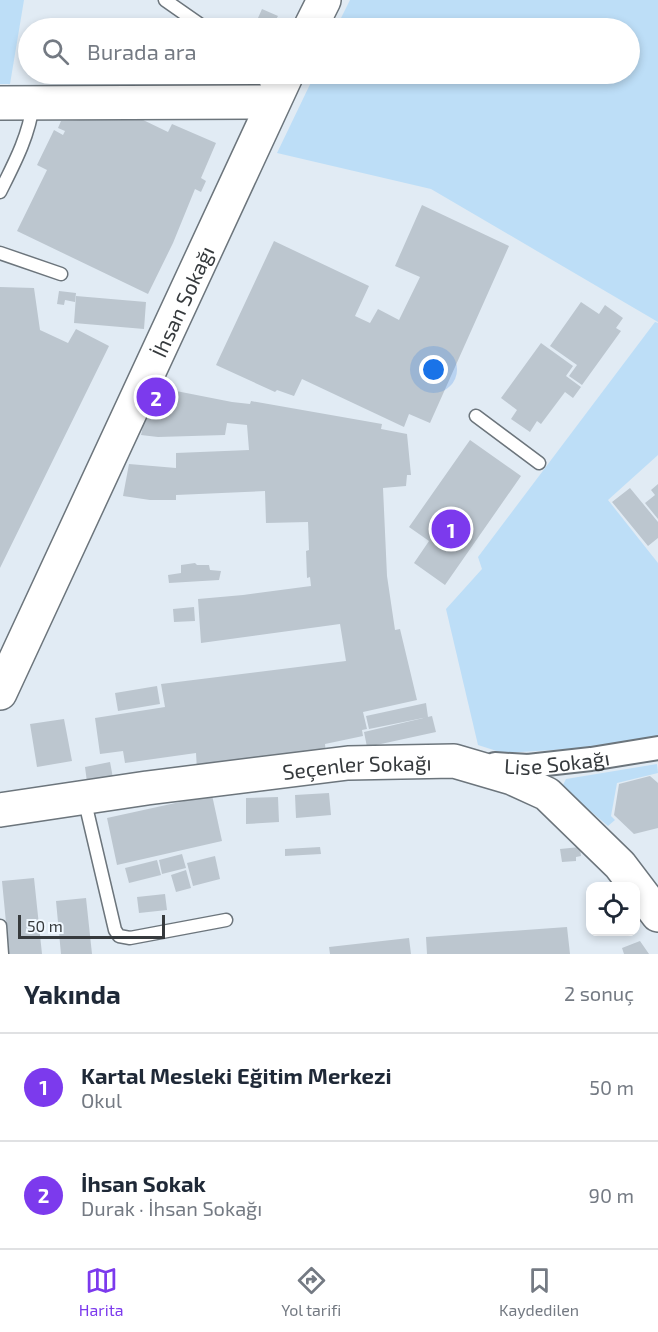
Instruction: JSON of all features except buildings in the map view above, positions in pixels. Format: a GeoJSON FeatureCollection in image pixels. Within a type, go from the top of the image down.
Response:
{"type":"FeatureCollection","features":[{"type":"Feature","properties":{"kind":"street"},"geometry":{"type":"LineString","coordinates":[[315,18],[324,0]]}},
{"type":"Feature","properties":{"kind":"street"},"geometry":{"type":"LineString","coordinates":[[0,102],[268,88]]}},
{"type":"Feature","properties":{"kind":"street","name":"İhsan Sokağı"},"geometry":{"type":"LineString","coordinates":[[0,693],[268,88]]}},
{"type":"Feature","properties":{"kind":"street","name":"Lise Sokağı"},"geometry":{"type":"LineString","coordinates":[[454,761],[528,766],[658,748]]}},
{"type":"Feature","properties":{"kind":"street","name":"Seçenler Sokağı"},"geometry":{"type":"LineString","coordinates":[[0,810],[348,763],[454,761],[512,778],[547,794],[620,865],[658,915]]}},
{"type":"Feature","properties":{"kind":"lane"},"geometry":{"type":"LineString","coordinates":[[165,0],[191,18]]}},
{"type":"Feature","properties":{"kind":"lane"},"geometry":{"type":"LineString","coordinates":[[0,192],[22,147],[31,121],[33,102]]}},
{"type":"Feature","properties":{"kind":"lane"},"geometry":{"type":"LineString","coordinates":[[0,253],[61,274]]}},
{"type":"Feature","properties":{"kind":"lane"},"geometry":{"type":"LineString","coordinates":[[476,416],[539,463]]}},
{"type":"Feature","properties":{"kind":"lane"},"geometry":{"type":"LineString","coordinates":[[84,797],[115,930],[119,936],[130,938],[226,920]]}},
{"type":"Feature","properties":{"kind":"lane"},"geometry":{"type":"LineString","coordinates":[[0,926],[2,954]]}},
{"type":"Feature","properties":{"kind":"shaded area"},"geometry":{"type":"Polygon","coordinates":[[[0,0],[24,0],[21,18],[18,18],[18,36],[10,84],[0,84],[0,0]]]}},
{"type":"Feature","properties":{"kind":"shaded area"},"geometry":{"type":"Polygon","coordinates":[[[350,0],[658,0],[658,322],[431,189],[277,153],[310,84],[640,84],[640,18],[341,18],[350,0]]]}},
{"type":"Feature","properties":{"kind":"shaded area"},"geometry":{"type":"Polygon","coordinates":[[[655,322],[658,323],[658,455],[608,500],[658,563],[658,738],[569,749],[503,753],[478,745],[446,609],[482,569],[478,557],[655,322]]]}},
{"type":"Feature","properties":{"kind":"shaded area"},"geometry":{"type":"Polygon","coordinates":[[[657,764],[658,773],[617,783],[611,816],[615,820],[608,826],[562,787],[566,779],[657,764]]]}},
{"type":"Feature","properties":{"kind":"place","name":"İhsan Sokak"},"geometry":{"type":"Point","coordinates":[156,397]}},
{"type":"Feature","properties":{"kind":"place","name":"Kartal Mesleki Eğitim Merkezi"},"geometry":{"type":"Point","coordinates":[451,529]}}]}
